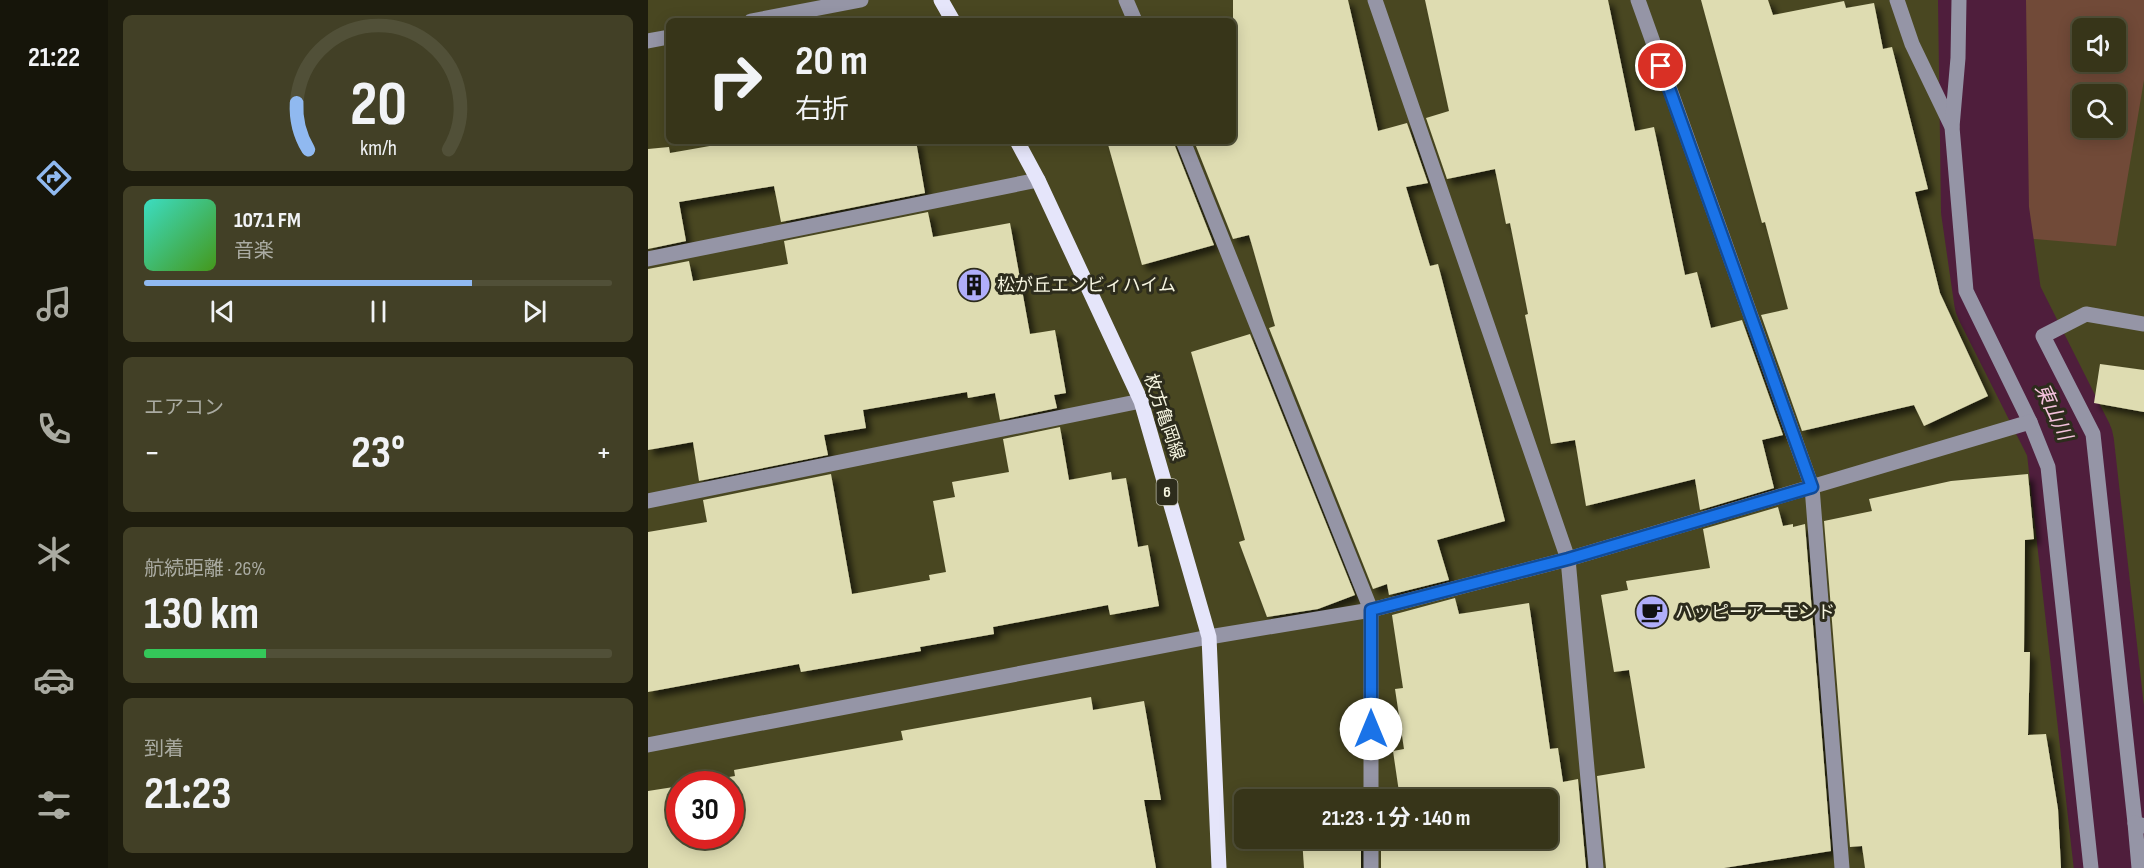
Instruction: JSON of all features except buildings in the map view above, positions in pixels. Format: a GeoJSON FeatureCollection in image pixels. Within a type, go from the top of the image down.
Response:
{"type":"FeatureCollection","features":[{"type":"Feature","properties":{"kind":"main road"},"geometry":{"type":"LineString","coordinates":[[941,0],[951,18]]}},
{"type":"Feature","properties":{"kind":"main road","name":"枚方亀岡線"},"geometry":{"type":"LineString","coordinates":[[1019,144],[1038,180],[1142,401],[1209,637],[1219,868]]}},
{"type":"Feature","properties":{"kind":"street"},"geometry":{"type":"LineString","coordinates":[[767,18],[861,0]]}},
{"type":"Feature","properties":{"kind":"street"},"geometry":{"type":"LineString","coordinates":[[1126,0],[1134,18]]}},
{"type":"Feature","properties":{"kind":"street"},"geometry":{"type":"LineString","coordinates":[[1375,0],[1568,559],[1596,868]]}},
{"type":"Feature","properties":{"kind":"street"},"geometry":{"type":"LineString","coordinates":[[1638,0],[1812,487],[1842,868]]}},
{"type":"Feature","properties":{"kind":"street"},"geometry":{"type":"LineString","coordinates":[[1897,0],[1912,44],[1952,127]]}},
{"type":"Feature","properties":{"kind":"street"},"geometry":{"type":"LineString","coordinates":[[1959,0],[1958,58],[1952,127],[1966,291],[2030,422],[2048,467],[2091,868]]}},
{"type":"Feature","properties":{"kind":"street"},"geometry":{"type":"LineString","coordinates":[[648,41],[666,38]]}},
{"type":"Feature","properties":{"kind":"street"},"geometry":{"type":"LineString","coordinates":[[1184,144],[1371,610],[1371,789]]}},
{"type":"Feature","properties":{"kind":"street"},"geometry":{"type":"LineString","coordinates":[[648,259],[1038,180]]}},
{"type":"Feature","properties":{"kind":"street"},"geometry":{"type":"LineString","coordinates":[[2139,868],[2139,825],[2093,434],[2043,336],[2086,314],[2144,324]]}},
{"type":"Feature","properties":{"kind":"street"},"geometry":{"type":"LineString","coordinates":[[648,501],[1142,401]]}},
{"type":"Feature","properties":{"kind":"street"},"geometry":{"type":"LineString","coordinates":[[648,745],[1209,637],[1371,610],[1568,559],[2030,422]]}},
{"type":"Feature","properties":{"kind":"street"},"geometry":{"type":"LineString","coordinates":[[1371,849],[1371,868]]}},
{"type":"Feature","properties":{"kind":"shaded area"},"geometry":{"type":"Polygon","coordinates":[[[2013,0],[2144,0],[2144,80],[2116,246],[2013,237],[2013,0]]]}},
{"type":"Feature","properties":{"kind":"waterway","name":"東山川"},"geometry":{"type":"LineString","coordinates":[[1982,0],[1985,210],[1998,300],[2070,443],[2118,868]]}},
{"type":"Feature","properties":{"kind":"place","name":"松が丘エンビィハイム"},"geometry":{"type":"Point","coordinates":[974,285]}},
{"type":"Feature","properties":{"kind":"place","name":"ハッピーアーモンド"},"geometry":{"type":"Point","coordinates":[1652,612]}},
{"type":"Feature","properties":{"kind":"route"},"geometry":{"type":"LineString","coordinates":[[1371,729],[1371,610],[1568,559],[1812,487],[1661,66]]}}]}
